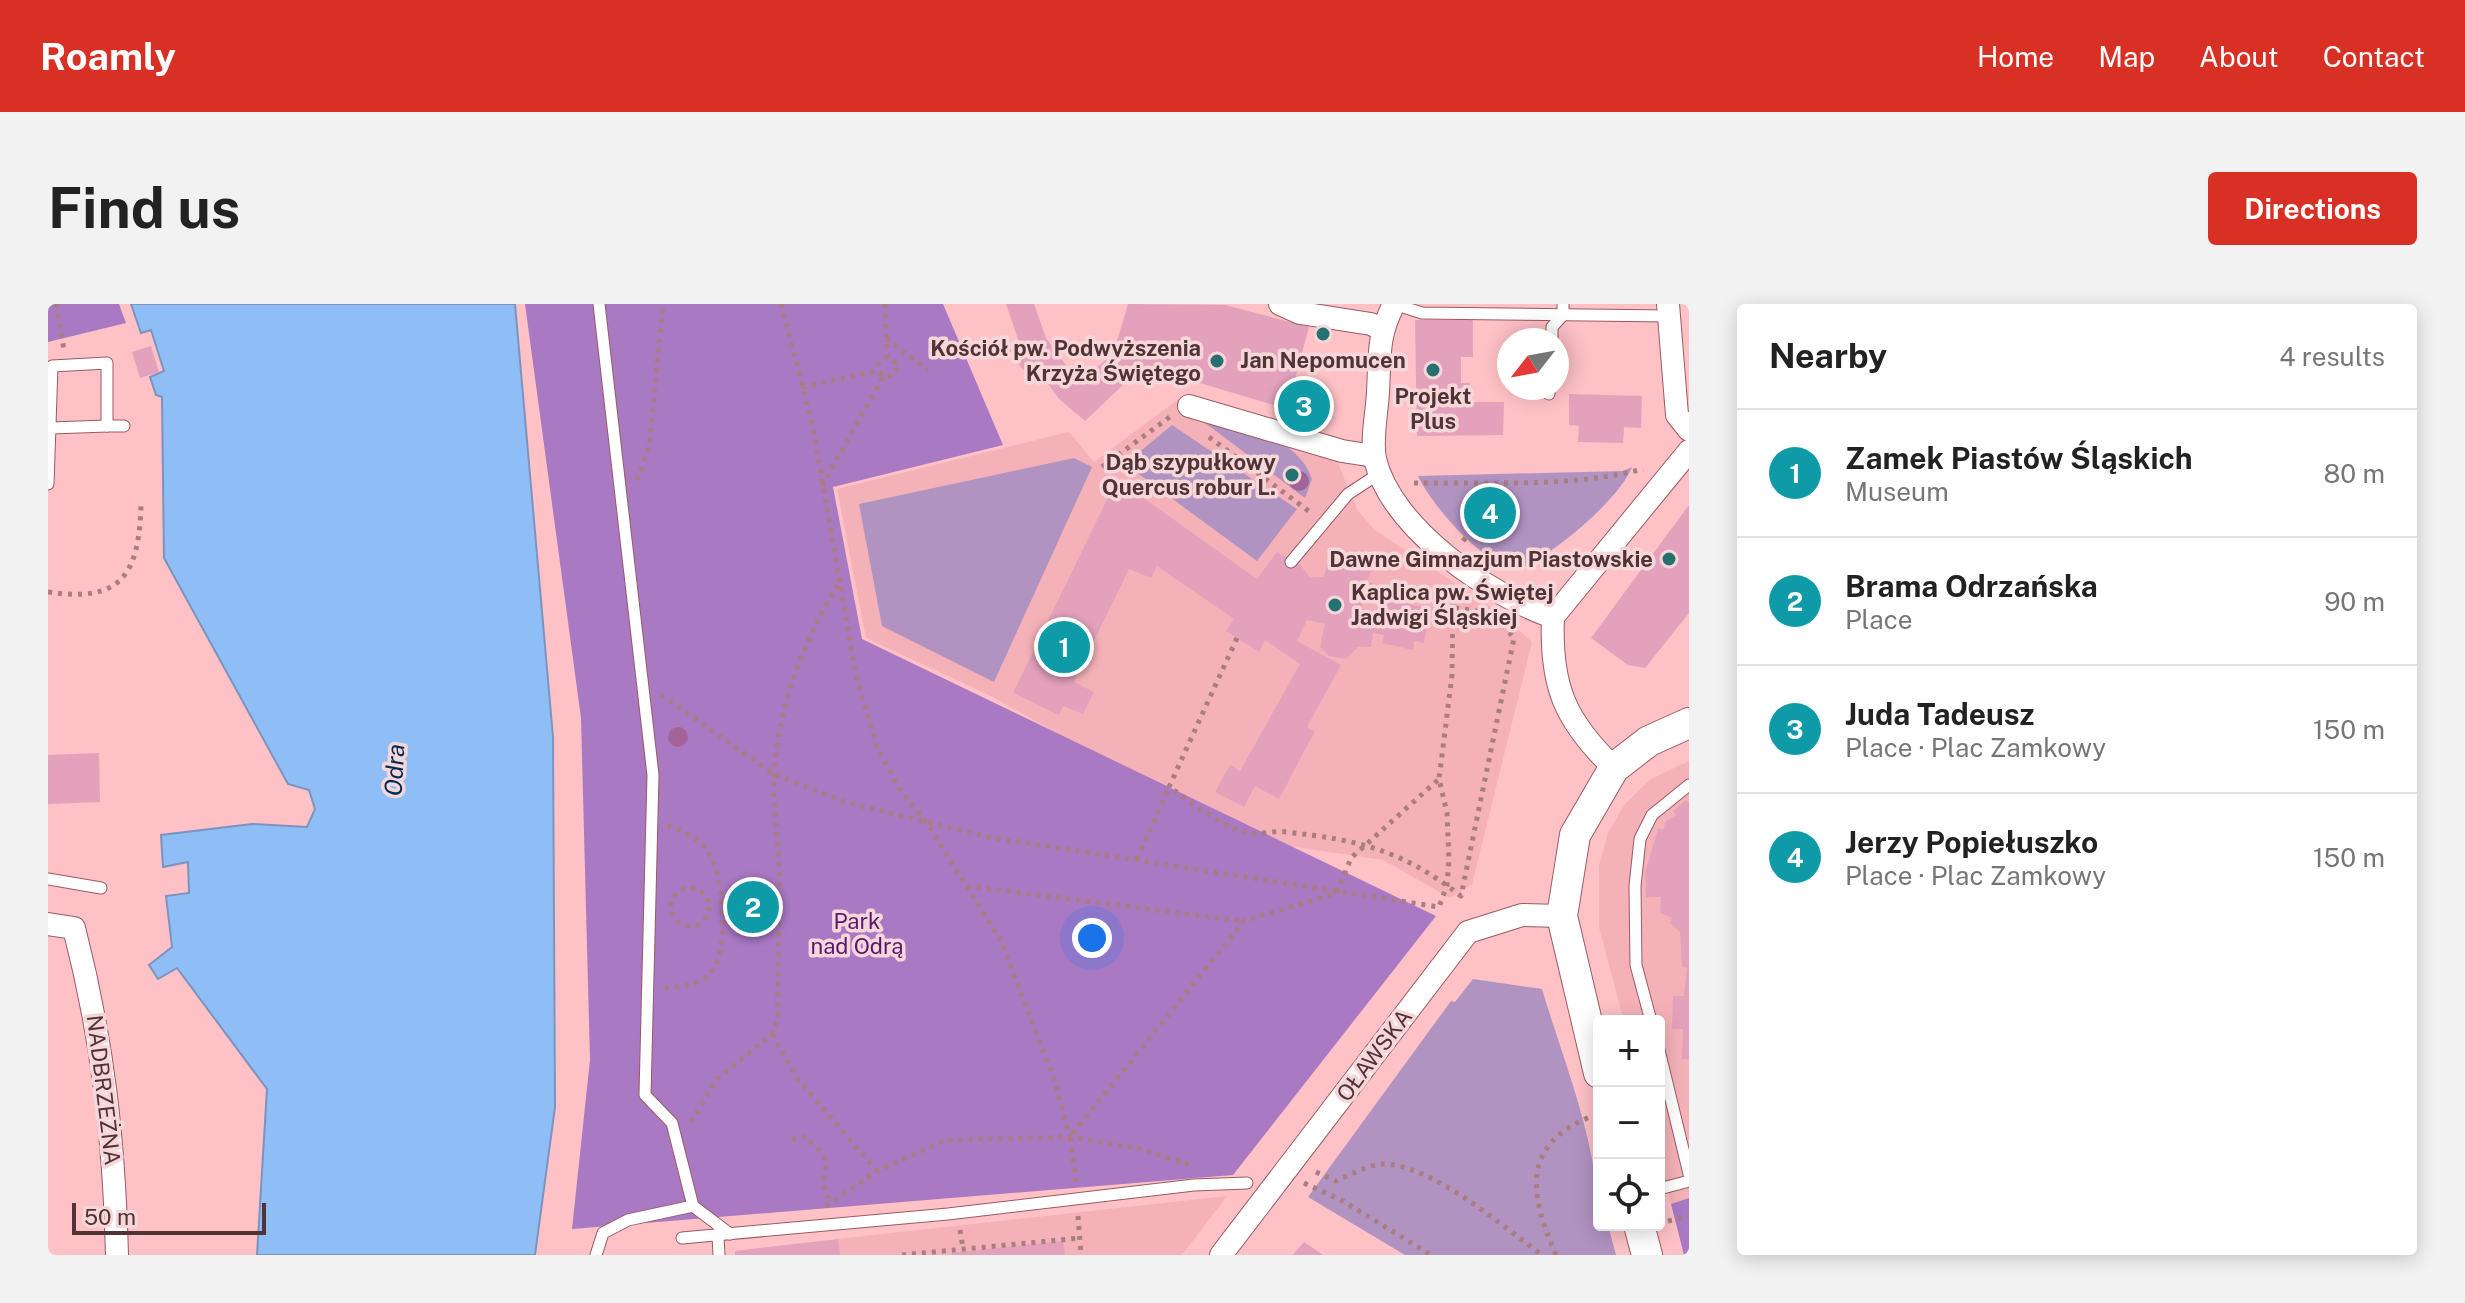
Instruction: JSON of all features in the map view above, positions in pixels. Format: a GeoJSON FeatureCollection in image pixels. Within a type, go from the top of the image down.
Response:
{"type":"FeatureCollection","features":[{"type":"Feature","properties":{"kind":"street"},"geometry":{"type":"LineString","coordinates":[[1280,304],[1300,313],[1371,324],[1381,329]]}},
{"type":"Feature","properties":{"kind":"street"},"geometry":{"type":"LineString","coordinates":[[1394,304],[1381,329],[1377,465],[1401,508],[1450,559],[1503,595],[1553,617]]}},
{"type":"Feature","properties":{"kind":"street"},"geometry":{"type":"LineString","coordinates":[[1668,310],[1677,415],[1689,430]]}},
{"type":"Feature","properties":{"kind":"street"},"geometry":{"type":"LineString","coordinates":[[1183,414],[1342,451],[1377,465]]}},
{"type":"Feature","properties":{"kind":"street"},"geometry":{"type":"LineString","coordinates":[[1614,768],[1580,735],[1563,703],[1552,645],[1553,617],[1689,451]]}},
{"type":"Feature","properties":{"kind":"street"},"geometry":{"type":"LineString","coordinates":[[1593,1048],[1562,916],[1575,835],[1614,768],[1649,741],[1689,723]]}},
{"type":"Feature","properties":{"kind":"street","name":"OŁAWSKA"},"geometry":{"type":"LineString","coordinates":[[1221,1255],[1468,932],[1522,915],[1562,916]]}},
{"type":"Feature","properties":{"kind":"street","name":"NADBRZEŻNA"},"geometry":{"type":"LineString","coordinates":[[48,924],[74,928],[96,1016],[115,1169],[117,1255]]}},
{"type":"Feature","properties":{"kind":"street"},"geometry":{"type":"LineString","coordinates":[[1647,1255],[1652,1231]]}},
{"type":"Feature","properties":{"kind":"lane"},"geometry":{"type":"LineString","coordinates":[[599,304],[644,683],[654,821],[645,989],[645,1095],[672,1123],[693,1206],[724,1235]]}},
{"type":"Feature","properties":{"kind":"lane"},"geometry":{"type":"LineString","coordinates":[[1394,304],[1422,313],[1486,309],[1668,310]]}},
{"type":"Feature","properties":{"kind":"lane"},"geometry":{"type":"LineString","coordinates":[[1552,328],[1563,309]]}},
{"type":"Feature","properties":{"kind":"lane"},"geometry":{"type":"LineString","coordinates":[[48,484],[52,366],[107,363],[107,426]]}},
{"type":"Feature","properties":{"kind":"lane"},"geometry":{"type":"LineString","coordinates":[[51,428],[124,426]]}},
{"type":"Feature","properties":{"kind":"lane"},"geometry":{"type":"LineString","coordinates":[[1291,562],[1348,494],[1377,465]]}},
{"type":"Feature","properties":{"kind":"lane"},"geometry":{"type":"LineString","coordinates":[[1649,1015],[1636,965],[1635,886],[1640,839],[1652,815],[1689,785]]}},
{"type":"Feature","properties":{"kind":"lane"},"geometry":{"type":"LineString","coordinates":[[48,879],[101,888]]}},
{"type":"Feature","properties":{"kind":"lane"},"geometry":{"type":"LineString","coordinates":[[1665,1075],[1689,1174]]}},
{"type":"Feature","properties":{"kind":"lane"},"geometry":{"type":"LineString","coordinates":[[1665,1187],[1689,1181]]}},
{"type":"Feature","properties":{"kind":"lane"},"geometry":{"type":"LineString","coordinates":[[682,1238],[1194,1185],[1247,1183]]}},
{"type":"Feature","properties":{"kind":"lane"},"geometry":{"type":"LineString","coordinates":[[596,1255],[603,1233],[628,1220],[693,1206]]}},
{"type":"Feature","properties":{"kind":"lane"},"geometry":{"type":"LineString","coordinates":[[719,1255],[724,1235]]}},
{"type":"Feature","properties":{"kind":"path"},"geometry":{"type":"LineString","coordinates":[[56,304],[66,366]]}},
{"type":"Feature","properties":{"kind":"path"},"geometry":{"type":"LineString","coordinates":[[624,504],[639,476],[649,447],[663,304]]}},
{"type":"Feature","properties":{"kind":"path"},"geometry":{"type":"LineString","coordinates":[[781,304],[813,427],[856,676],[877,747],[900,790],[926,822],[1001,941],[1030,1012],[1070,1137],[1081,1255]]}},
{"type":"Feature","properties":{"kind":"path"},"geometry":{"type":"LineString","coordinates":[[885,304],[887,357]]}},
{"type":"Feature","properties":{"kind":"path"},"geometry":{"type":"LineString","coordinates":[[886,339],[928,370]]}},
{"type":"Feature","properties":{"kind":"path"},"geometry":{"type":"LineString","coordinates":[[802,387],[881,373],[894,375],[898,364],[887,357]]}},
{"type":"Feature","properties":{"kind":"path"},"geometry":{"type":"LineString","coordinates":[[822,486],[881,373],[878,365],[887,357]]}},
{"type":"Feature","properties":{"kind":"path"},"geometry":{"type":"LineString","coordinates":[[1102,467],[1183,414]]}},
{"type":"Feature","properties":{"kind":"path"},"geometry":{"type":"LineString","coordinates":[[1205,435],[1324,522]]}},
{"type":"Feature","properties":{"kind":"path"},"geometry":{"type":"LineString","coordinates":[[1414,483],[1565,481],[1615,476],[1643,469]]}},
{"type":"Feature","properties":{"kind":"path"},"geometry":{"type":"LineString","coordinates":[[48,592],[77,596],[106,592],[130,566],[140,531],[141,505]]}},
{"type":"Feature","properties":{"kind":"path"},"geometry":{"type":"LineString","coordinates":[[644,683],[774,774],[845,802],[988,837],[1439,907],[1447,885],[1447,813],[1439,779],[1452,675],[1455,608],[1450,559]]}},
{"type":"Feature","properties":{"kind":"path"},"geometry":{"type":"LineString","coordinates":[[677,1142],[717,1079],[772,1034],[778,1018],[779,868],[774,774],[781,727],[799,668],[819,615],[839,582]]}},
{"type":"Feature","properties":{"kind":"path"},"geometry":{"type":"LineString","coordinates":[[1169,787],[1227,824],[1251,833],[1283,831],[1369,844],[1410,861],[1461,896],[1514,638],[1509,628],[1490,614],[1455,608]]}},
{"type":"Feature","properties":{"kind":"path"},"geometry":{"type":"LineString","coordinates":[[1137,859],[1237,638]]}},
{"type":"Feature","properties":{"kind":"path"},"geometry":{"type":"LineString","coordinates":[[1337,893],[1351,858],[1439,779]]}},
{"type":"Feature","properties":{"kind":"path"},"geometry":{"type":"LineString","coordinates":[[645,989],[699,982],[713,971],[723,936],[719,878],[708,851],[684,831],[654,821]]}},
{"type":"Feature","properties":{"kind":"path"},"geometry":{"type":"LineString","coordinates":[[967,886],[1244,921],[1337,893]]}},
{"type":"Feature","properties":{"kind":"path"},"geometry":{"type":"LineString","coordinates":[[692,888],[703,893],[708,910],[702,921],[691,926],[674,918],[671,905],[675,894],[692,888]]}},
{"type":"Feature","properties":{"kind":"path"},"geometry":{"type":"LineString","coordinates":[[708,910],[723,913]]}},
{"type":"Feature","properties":{"kind":"path"},"geometry":{"type":"LineString","coordinates":[[1070,1137],[1244,921]]}},
{"type":"Feature","properties":{"kind":"path"},"geometry":{"type":"LineString","coordinates":[[772,1034],[797,1078],[877,1171]]}},
{"type":"Feature","properties":{"kind":"path"},"geometry":{"type":"LineString","coordinates":[[1556,1255],[1542,1224],[1537,1193],[1538,1166],[1547,1144],[1560,1131],[1590,1117]]}},
{"type":"Feature","properties":{"kind":"path"},"geometry":{"type":"LineString","coordinates":[[792,1139],[806,1137],[823,1155],[825,1160],[820,1182],[831,1202]]}},
{"type":"Feature","properties":{"kind":"path"},"geometry":{"type":"LineString","coordinates":[[792,1229],[877,1171],[946,1140],[1070,1137],[1137,1148],[1196,1167]]}},
{"type":"Feature","properties":{"kind":"path"},"geometry":{"type":"LineString","coordinates":[[1316,1172],[1336,1181],[1383,1164],[1422,1175],[1469,1201],[1542,1255]]}},
{"type":"Feature","properties":{"kind":"path"},"geometry":{"type":"LineString","coordinates":[[1308,1184],[1431,1255]]}},
{"type":"Feature","properties":{"kind":"path"},"geometry":{"type":"LineString","coordinates":[[1665,1221],[1689,1216]]}},
{"type":"Feature","properties":{"kind":"path"},"geometry":{"type":"LineString","coordinates":[[959,1224],[963,1248]]}},
{"type":"Feature","properties":{"kind":"path"},"geometry":{"type":"LineString","coordinates":[[902,1255],[1080,1238]]}},
{"type":"Feature","properties":{"kind":"shaded area"},"geometry":{"type":"Polygon","coordinates":[[[1180,398],[1328,440],[1358,511],[1375,530],[1497,611],[1532,642],[1472,884],[1450,898],[1383,860],[1248,840],[991,696],[866,638],[837,489],[1069,432],[1094,462],[1180,398]]]}},
{"type":"Feature","properties":{"kind":"shaded area"},"geometry":{"type":"Polygon","coordinates":[[[1200,419],[1249,430],[1294,452],[1305,464],[1312,479],[1305,498],[1200,419]]]}},
{"type":"Feature","properties":{"kind":"shaded area"},"geometry":{"type":"Polygon","coordinates":[[[1172,425],[1297,509],[1257,561],[1125,464],[1172,425]]]}},
{"type":"Feature","properties":{"kind":"shaded area"},"geometry":{"type":"Polygon","coordinates":[[[1074,458],[1092,467],[994,682],[882,626],[859,504],[1074,458]]]}},
{"type":"Feature","properties":{"kind":"shaded area"},"geometry":{"type":"Polygon","coordinates":[[[1632,467],[1599,511],[1547,553],[1516,570],[1488,557],[1460,532],[1435,503],[1418,476],[1623,471],[1632,467]]]}},
{"type":"Feature","properties":{"kind":"shaded area"},"geometry":{"type":"Polygon","coordinates":[[[1689,761],[1689,1198],[1671,1204],[1665,1181],[1665,1015],[1622,1015],[1599,927],[1599,865],[1608,833],[1625,804],[1651,779],[1689,761]]]}},
{"type":"Feature","properties":{"kind":"shaded area"},"geometry":{"type":"Polygon","coordinates":[[[1473,979],[1542,989],[1587,1135],[1593,1165],[1593,1231],[1610,1231],[1616,1255],[1405,1255],[1308,1197],[1451,1001],[1455,1002],[1473,979]]]}},
{"type":"Feature","properties":{"kind":"shaded area"},"geometry":{"type":"Polygon","coordinates":[[[1227,1196],[1182,1255],[839,1255],[837,1239],[1227,1196]]]}},
{"type":"Feature","properties":{"kind":"green space"},"geometry":{"type":"Polygon","coordinates":[[[48,304],[119,304],[126,323],[48,342],[48,304]]]}},
{"type":"Feature","properties":{"kind":"green space","name":"Park nad Odrą"},"geometry":{"type":"Polygon","coordinates":[[[525,304],[943,304],[1003,445],[833,487],[862,639],[1436,916],[1233,1175],[572,1229],[590,1060],[581,718],[525,304]]]}},
{"type":"Feature","properties":{"kind":"green space"},"geometry":{"type":"Polygon","coordinates":[[[1689,1198],[1689,1255],[1684,1255],[1671,1204],[1689,1198]]]}},
{"type":"Feature","properties":{"kind":"water","name":"Odra"},"geometry":{"type":"Polygon","coordinates":[[[131,304],[515,304],[553,737],[555,1107],[535,1255],[257,1255],[267,1089],[177,968],[158,979],[149,965],[172,947],[166,896],[189,893],[188,862],[163,867],[161,835],[252,824],[307,827],[315,809],[309,790],[288,784],[164,558],[162,397],[156,395],[150,377],[164,371],[151,330],[141,333],[131,304]]]}},
{"type":"Feature","properties":{"kind":"building","name":"Kościół pw. Podwyższenia Krzyża Świętego"},"geometry":{"type":"Polygon","coordinates":[[[1006,304],[1034,304],[1046,338],[1079,383],[1113,354],[1128,304],[1225,305],[1309,327],[1287,409],[1143,366],[1085,421],[1059,399],[1033,363],[1023,370],[1009,350],[1019,342],[1006,304]]]}},
{"type":"Feature","properties":{"kind":"building"},"geometry":{"type":"Polygon","coordinates":[[[1415,320],[1473,320],[1473,357],[1461,357],[1461,383],[1470,383],[1470,402],[1504,402],[1503,435],[1417,436],[1415,320]]]}},
{"type":"Feature","properties":{"kind":"building"},"geometry":{"type":"Polygon","coordinates":[[[151,346],[159,372],[140,378],[132,352],[151,346]]]}},
{"type":"Feature","properties":{"kind":"building"},"geometry":{"type":"Polygon","coordinates":[[[1569,394],[1642,396],[1641,428],[1624,427],[1623,443],[1578,442],[1579,426],[1569,425],[1569,394]]]}},
{"type":"Feature","properties":{"kind":"building"},"geometry":{"type":"Polygon","coordinates":[[[1117,479],[1257,579],[1277,552],[1300,565],[1310,577],[1324,577],[1328,562],[1334,565],[1341,560],[1340,553],[1344,551],[1347,559],[1355,560],[1359,553],[1364,557],[1359,563],[1365,570],[1369,566],[1372,570],[1366,582],[1373,583],[1373,588],[1365,587],[1364,595],[1371,597],[1370,601],[1363,600],[1362,609],[1376,611],[1379,597],[1431,609],[1424,643],[1414,641],[1413,650],[1382,643],[1384,635],[1373,633],[1371,647],[1358,647],[1346,659],[1329,656],[1320,647],[1325,624],[1307,620],[1297,641],[1341,665],[1307,727],[1315,731],[1279,799],[1255,786],[1244,807],[1215,792],[1230,765],[1240,771],[1300,664],[1265,640],[1259,652],[1226,631],[1234,619],[1157,566],[1151,578],[1129,569],[1074,682],[1094,692],[1083,714],[1063,706],[1059,715],[1013,693],[1117,479]]]}},
{"type":"Feature","properties":{"kind":"building","name":"Dawne Gimnazjum Piastowskie"},"geometry":{"type":"Polygon","coordinates":[[[1689,505],[1689,613],[1645,668],[1628,665],[1591,638],[1689,505]]]}},
{"type":"Feature","properties":{"kind":"building"},"geometry":{"type":"Polygon","coordinates":[[[99,753],[100,802],[48,804],[48,755],[99,753]]]}},
{"type":"Feature","properties":{"kind":"building"},"geometry":{"type":"Polygon","coordinates":[[[1685,801],[1689,802],[1689,1059],[1682,1059],[1683,1029],[1672,1029],[1673,996],[1684,996],[1687,968],[1682,967],[1680,932],[1670,923],[1672,918],[1660,913],[1661,897],[1646,897],[1645,873],[1658,829],[1664,829],[1665,822],[1676,815],[1673,811],[1685,801]]]}},
{"type":"Feature","properties":{"kind":"building"},"geometry":{"type":"Polygon","coordinates":[[[838,1239],[840,1255],[735,1255],[735,1251],[838,1239]]]}},
{"type":"Feature","properties":{"kind":"building"},"geometry":{"type":"Polygon","coordinates":[[[1063,1241],[1065,1255],[952,1255],[952,1253],[1063,1241]]]}},
{"type":"Feature","properties":{"kind":"building"},"geometry":{"type":"Polygon","coordinates":[[[1304,1242],[1323,1255],[1293,1255],[1304,1242]]]}},
{"type":"Feature","properties":{"kind":"place","name":"Jan Nepomucen"},"geometry":{"type":"Point","coordinates":[1323,334]}},
{"type":"Feature","properties":{"kind":"place","name":"Kościół pw. Podwyższenia Krzyża Świętego"},"geometry":{"type":"Point","coordinates":[1217,361]}},
{"type":"Feature","properties":{"kind":"place","name":"Projekt Plus"},"geometry":{"type":"Point","coordinates":[1433,370]}},
{"type":"Feature","properties":{"kind":"place","name":"Juda Tadeusz"},"geometry":{"type":"Point","coordinates":[1304,406]}},
{"type":"Feature","properties":{"kind":"place","name":"Dąb szypułkowy Quercus robur L."},"geometry":{"type":"Point","coordinates":[1292,475]}},
{"type":"Feature","properties":{"kind":"place","name":"Jerzy Popiełuszko"},"geometry":{"type":"Point","coordinates":[1490,513]}},
{"type":"Feature","properties":{"kind":"place","name":"Dawne Gimnazjum Piastowskie"},"geometry":{"type":"Point","coordinates":[1669,559]}},
{"type":"Feature","properties":{"kind":"place","name":"Kaplica pw. Świętej Jadwigi Śląskiej"},"geometry":{"type":"Point","coordinates":[1335,605]}},
{"type":"Feature","properties":{"kind":"place","name":"Zamek Piastów Śląskich"},"geometry":{"type":"Point","coordinates":[1064,647]}},
{"type":"Feature","properties":{"kind":"place","name":"Brama Odrzańska"},"geometry":{"type":"Point","coordinates":[753,907]}}]}
